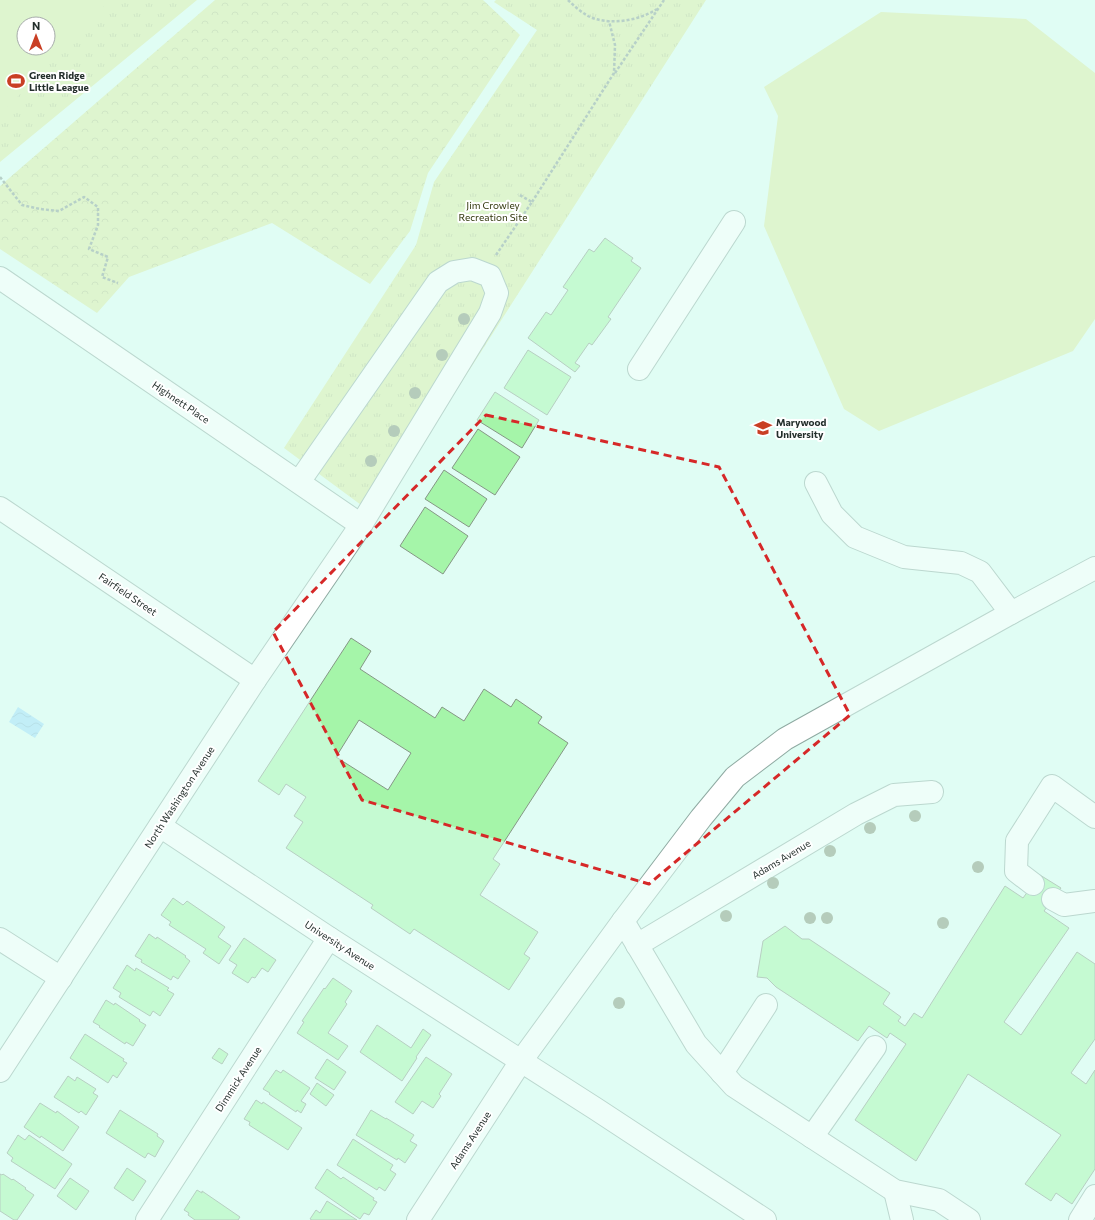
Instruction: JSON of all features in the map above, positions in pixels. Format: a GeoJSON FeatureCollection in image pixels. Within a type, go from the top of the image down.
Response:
{"type":"FeatureCollection","features":[{"type":"Feature","properties":{"kind":"street"},"geometry":{"type":"LineString","coordinates":[[639,369],[734,222]]}},
{"type":"Feature","properties":{"kind":"street"},"geometry":{"type":"LineString","coordinates":[[299,482],[438,282],[454,272],[472,269],[483,274]]}},
{"type":"Feature","properties":{"kind":"street","name":"North Washington Avenue"},"geometry":{"type":"LineString","coordinates":[[0,1071],[255,680],[361,525],[490,313],[497,293],[490,276],[483,274]]}},
{"type":"Feature","properties":{"kind":"street","name":"Highnett Place"},"geometry":{"type":"LineString","coordinates":[[0,278],[361,525]]}},
{"type":"Feature","properties":{"kind":"street"},"geometry":{"type":"LineString","coordinates":[[816,483],[832,514],[854,537],[904,557],[961,563],[980,572],[1011,613]]}},
{"type":"Feature","properties":{"kind":"street","name":"Fairfield Street"},"geometry":{"type":"LineString","coordinates":[[0,508],[255,680]]}},
{"type":"Feature","properties":{"kind":"street","name":"Adams Avenue"},"geometry":{"type":"LineString","coordinates":[[418,1220],[522,1061],[623,921],[701,818],[735,777],[785,739],[1095,568]]}},
{"type":"Feature","properties":{"kind":"street"},"geometry":{"type":"LineString","coordinates":[[1033,884],[1016,871],[1017,841],[1052,786],[1095,817]]}},
{"type":"Feature","properties":{"kind":"street","name":"Adams Avenue"},"geometry":{"type":"LineString","coordinates":[[637,945],[856,814],[894,795],[932,792]]}},
{"type":"Feature","properties":{"kind":"street","name":"University Avenue"},"geometry":{"type":"LineString","coordinates":[[160,826],[329,938],[522,1061],[765,1220]]}},
{"type":"Feature","properties":{"kind":"street"},"geometry":{"type":"LineString","coordinates":[[1053,899],[1064,905],[1095,901]]}},
{"type":"Feature","properties":{"kind":"street"},"geometry":{"type":"LineString","coordinates":[[623,921],[696,1044],[734,1086],[895,1191],[939,1200],[969,1220]]}},
{"type":"Feature","properties":{"kind":"street","name":"Dimmick Avenue"},"geometry":{"type":"LineString","coordinates":[[147,1220],[329,938]]}},
{"type":"Feature","properties":{"kind":"street"},"geometry":{"type":"LineString","coordinates":[[0,939],[61,978]]}},
{"type":"Feature","properties":{"kind":"street"},"geometry":{"type":"LineString","coordinates":[[722,1072],[766,1005]]}},
{"type":"Feature","properties":{"kind":"street"},"geometry":{"type":"LineString","coordinates":[[812,1137],[875,1047]]}},
{"type":"Feature","properties":{"kind":"street"},"geometry":{"type":"LineString","coordinates":[[895,1191],[902,1220]]}},
{"type":"Feature","properties":{"kind":"street"},"geometry":{"type":"LineString","coordinates":[[1080,1220],[1095,1196]]}},
{"type":"Feature","properties":{"kind":"path"},"geometry":{"type":"LineString","coordinates":[[568,0],[588,16],[609,21],[636,19],[657,9]]}},
{"type":"Feature","properties":{"kind":"path"},"geometry":{"type":"LineString","coordinates":[[483,274],[532,202],[614,73],[664,0]]}},
{"type":"Feature","properties":{"kind":"path"},"geometry":{"type":"LineString","coordinates":[[609,21],[615,45],[614,73]]}},
{"type":"Feature","properties":{"kind":"path"},"geometry":{"type":"LineString","coordinates":[[0,177],[22,205],[59,211],[84,198],[98,207],[98,225],[89,249],[108,256],[102,277],[118,283]]}},
{"type":"Feature","properties":{"kind":"path"},"geometry":{"type":"LineString","coordinates":[[518,194],[532,202]]}},
{"type":"Feature","properties":{"kind":"highlighted area"},"geometry":{"type":"Polygon","coordinates":[[[486,415],[719,467],[850,715],[649,884],[362,800],[273,632],[486,415]]]}},
{"type":"Feature","properties":{"kind":"green space"},"geometry":{"type":"Polygon","coordinates":[[[0,0],[197,0],[0,162],[0,0]]]}},
{"type":"Feature","properties":{"kind":"green space","name":"Green Ridge Little League"},"geometry":{"type":"Polygon","coordinates":[[[0,0],[110,0],[0,115],[0,0]]]}},
{"type":"Feature","properties":{"kind":"green space"},"geometry":{"type":"Polygon","coordinates":[[[215,0],[483,0],[520,35],[428,173],[410,231],[370,284],[272,223],[129,277],[97,313],[0,249],[0,186],[215,0]]]}},
{"type":"Feature","properties":{"kind":"green space","name":"Jim Crowley Recreation Site"},"geometry":{"type":"Polygon","coordinates":[[[496,0],[706,0],[376,516],[284,448],[416,245],[434,182],[537,30],[494,2],[496,0]]]}},
{"type":"Feature","properties":{"kind":"green space"},"geometry":{"type":"Polygon","coordinates":[[[881,12],[1026,19],[1095,73],[1095,319],[1073,351],[879,431],[844,409],[764,226],[778,116],[764,87],[881,12]]]}},
{"type":"Feature","properties":{"kind":"water"},"geometry":{"type":"Polygon","coordinates":[[[18,707],[44,724],[35,738],[9,722],[18,707]]]}},
{"type":"Feature","properties":{"kind":"building"},"geometry":{"type":"Polygon","coordinates":[[[605,238],[633,258],[631,261],[641,268],[608,317],[611,319],[592,345],[589,343],[575,363],[580,366],[575,372],[528,338],[546,312],[551,315],[568,290],[563,287],[589,249],[594,252],[605,238]]]}},
{"type":"Feature","properties":{"kind":"building"},"geometry":{"type":"Polygon","coordinates":[[[528,350],[571,377],[547,415],[504,388],[528,350]]]}},
{"type":"Feature","properties":{"kind":"building"},"geometry":{"type":"Polygon","coordinates":[[[495,392],[539,420],[522,448],[477,420],[495,392]]]}},
{"type":"Feature","properties":{"kind":"building"},"geometry":{"type":"Polygon","coordinates":[[[478,429],[520,457],[495,495],[452,468],[478,429]]]}},
{"type":"Feature","properties":{"kind":"building"},"geometry":{"type":"Polygon","coordinates":[[[444,470],[487,499],[469,527],[425,499],[444,470]]]}},
{"type":"Feature","properties":{"kind":"building"},"geometry":{"type":"Polygon","coordinates":[[[425,507],[468,536],[443,574],[400,546],[425,507]]]}},
{"type":"Feature","properties":{"kind":"building"},"geometry":{"type":"Polygon","coordinates":[[[351,638],[371,651],[360,669],[435,718],[442,707],[464,721],[484,689],[511,707],[516,699],[542,717],[538,723],[568,743],[493,859],[500,864],[480,895],[538,932],[524,954],[530,958],[509,990],[414,929],[410,934],[371,908],[373,905],[286,848],[303,822],[294,816],[306,797],[286,784],[279,795],[258,781],[351,638]],[[359,720],[336,757],[388,790],[411,753],[359,720]]]}},
{"type":"Feature","properties":{"kind":"building"},"geometry":{"type":"Polygon","coordinates":[[[1040,875],[1061,888],[1044,911],[1069,928],[1004,1022],[1021,1035],[1077,952],[1095,964],[1095,1039],[1071,1073],[1086,1084],[1095,1070],[1095,1169],[1072,1204],[1056,1193],[1051,1201],[1025,1184],[1061,1135],[968,1074],[916,1161],[855,1120],[906,1044],[890,1033],[887,1038],[869,1026],[858,1041],[776,987],[767,978],[757,977],[763,941],[785,926],[802,939],[809,939],[890,993],[883,1004],[901,1017],[898,1021],[905,1026],[914,1013],[922,1018],[1005,886],[1023,898],[1040,875]]]}},
{"type":"Feature","properties":{"kind":"building"},"geometry":{"type":"Polygon","coordinates":[[[173,898],[183,905],[187,901],[225,927],[218,937],[231,946],[219,964],[203,953],[206,949],[169,925],[171,922],[161,915],[173,898]]]}},
{"type":"Feature","properties":{"kind":"building"},"geometry":{"type":"Polygon","coordinates":[[[149,934],[156,939],[157,937],[186,956],[185,957],[190,961],[178,979],[173,976],[171,980],[141,962],[142,960],[135,956],[149,934]]]}},
{"type":"Feature","properties":{"kind":"building"},"geometry":{"type":"Polygon","coordinates":[[[244,938],[276,960],[268,972],[262,968],[255,978],[252,977],[248,983],[232,973],[237,965],[229,960],[244,938]]]}},
{"type":"Feature","properties":{"kind":"building"},"geometry":{"type":"Polygon","coordinates":[[[127,965],[135,971],[136,968],[169,988],[167,990],[174,994],[160,1016],[153,1011],[150,1016],[119,997],[121,993],[113,988],[127,965]]]}},
{"type":"Feature","properties":{"kind":"building"},"geometry":{"type":"Polygon","coordinates":[[[333,978],[352,991],[345,1002],[347,1004],[328,1033],[348,1046],[338,1060],[297,1033],[304,1022],[302,1021],[324,988],[325,989],[333,978]]]}},
{"type":"Feature","properties":{"kind":"building"},"geometry":{"type":"Polygon","coordinates":[[[106,1000],[114,1005],[115,1003],[146,1025],[133,1046],[126,1042],[125,1044],[93,1022],[106,1000]]]}},
{"type":"Feature","properties":{"kind":"building"},"geometry":{"type":"Polygon","coordinates":[[[377,1025],[411,1048],[423,1029],[431,1035],[402,1081],[360,1052],[377,1025]]]}},
{"type":"Feature","properties":{"kind":"building"},"geometry":{"type":"Polygon","coordinates":[[[85,1034],[124,1059],[123,1061],[127,1063],[117,1078],[113,1075],[108,1083],[70,1058],[85,1034]]]}},
{"type":"Feature","properties":{"kind":"building"},"geometry":{"type":"Polygon","coordinates":[[[219,1048],[228,1054],[222,1064],[212,1058],[219,1048]]]}},
{"type":"Feature","properties":{"kind":"building"},"geometry":{"type":"Polygon","coordinates":[[[426,1057],[452,1074],[439,1094],[441,1096],[433,1108],[422,1101],[413,1114],[395,1102],[426,1057]]]}},
{"type":"Feature","properties":{"kind":"building"},"geometry":{"type":"Polygon","coordinates":[[[327,1059],[346,1072],[334,1090],[315,1078],[327,1059]]]}},
{"type":"Feature","properties":{"kind":"building"},"geometry":{"type":"Polygon","coordinates":[[[276,1070],[281,1073],[283,1070],[310,1088],[301,1101],[306,1104],[301,1113],[297,1110],[296,1112],[263,1089],[276,1070]]]}},
{"type":"Feature","properties":{"kind":"building"},"geometry":{"type":"Polygon","coordinates":[[[68,1076],[75,1081],[77,1077],[96,1089],[93,1093],[98,1096],[86,1115],[81,1111],[79,1113],[54,1097],[68,1076]]]}},
{"type":"Feature","properties":{"kind":"building"},"geometry":{"type":"Polygon","coordinates":[[[317,1083],[334,1095],[326,1106],[310,1094],[317,1083]]]}},
{"type":"Feature","properties":{"kind":"building"},"geometry":{"type":"Polygon","coordinates":[[[256,1100],[262,1104],[263,1102],[302,1128],[288,1150],[249,1125],[250,1122],[244,1119],[256,1100]]]}},
{"type":"Feature","properties":{"kind":"building"},"geometry":{"type":"Polygon","coordinates":[[[40,1103],[56,1113],[57,1111],[79,1127],[63,1151],[41,1136],[40,1138],[24,1127],[40,1103]]]}},
{"type":"Feature","properties":{"kind":"building"},"geometry":{"type":"Polygon","coordinates":[[[120,1110],[158,1134],[157,1136],[164,1141],[155,1157],[148,1153],[145,1158],[106,1133],[120,1110]]]}},
{"type":"Feature","properties":{"kind":"building"},"geometry":{"type":"Polygon","coordinates":[[[371,1110],[414,1135],[410,1141],[417,1145],[405,1163],[398,1158],[397,1160],[356,1135],[371,1110]]]}},
{"type":"Feature","properties":{"kind":"building"},"geometry":{"type":"Polygon","coordinates":[[[18,1135],[25,1140],[29,1135],[72,1164],[55,1189],[11,1161],[13,1158],[7,1153],[18,1135]]]}},
{"type":"Feature","properties":{"kind":"building"},"geometry":{"type":"Polygon","coordinates":[[[353,1139],[393,1165],[390,1170],[396,1174],[385,1191],[379,1187],[377,1190],[337,1165],[353,1139]]]}},
{"type":"Feature","properties":{"kind":"building"},"geometry":{"type":"Polygon","coordinates":[[[127,1168],[146,1181],[133,1201],[114,1188],[127,1168]]]}},
{"type":"Feature","properties":{"kind":"building"},"geometry":{"type":"Polygon","coordinates":[[[327,1169],[341,1179],[343,1177],[374,1198],[373,1200],[377,1202],[369,1215],[364,1213],[360,1219],[315,1188],[327,1169]]]}},
{"type":"Feature","properties":{"kind":"building"},"geometry":{"type":"Polygon","coordinates":[[[0,1174],[3,1174],[12,1180],[13,1179],[34,1195],[17,1220],[14,1220],[0,1211],[0,1174]]]}},
{"type":"Feature","properties":{"kind":"building"},"geometry":{"type":"Polygon","coordinates":[[[70,1178],[89,1191],[76,1210],[57,1196],[70,1178]]]}},
{"type":"Feature","properties":{"kind":"building"},"geometry":{"type":"Polygon","coordinates":[[[197,1190],[202,1193],[202,1191],[240,1217],[238,1220],[195,1220],[188,1215],[189,1213],[184,1210],[197,1190]]]}},
{"type":"Feature","properties":{"kind":"building"},"geometry":{"type":"Polygon","coordinates":[[[327,1201],[357,1220],[310,1219],[316,1210],[320,1213],[327,1201]]]}},
{"type":"Feature","properties":{"kind":"place","name":"Green Ridge Little League"},"geometry":{"type":"Point","coordinates":[16,81]}},
{"type":"Feature","properties":{"kind":"place","name":"Marywood University"},"geometry":{"type":"Point","coordinates":[763,428]}}]}
